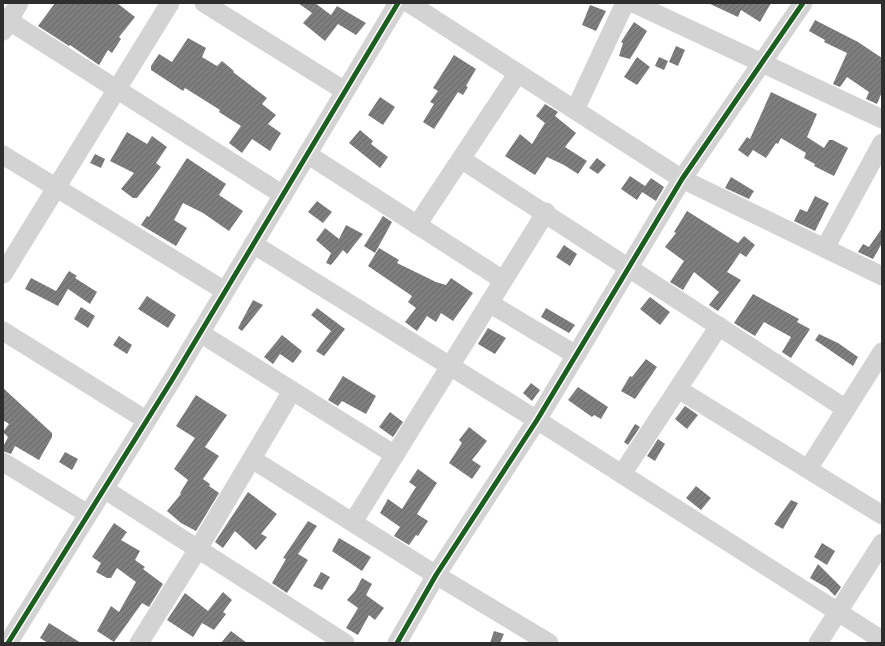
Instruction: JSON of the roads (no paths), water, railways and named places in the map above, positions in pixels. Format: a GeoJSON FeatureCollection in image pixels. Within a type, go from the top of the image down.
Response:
{"type":"FeatureCollection","features":[{"type":"Feature","properties":{"kind":"street"},"geometry":{"type":"LineString","coordinates":[[19,3],[5,23],[116,90],[282,195]]}},
{"type":"Feature","properties":{"kind":"street"},"geometry":{"type":"LineString","coordinates":[[3,274],[170,3]]}},
{"type":"Feature","properties":{"kind":"street"},"geometry":{"type":"LineString","coordinates":[[204,3],[345,91]]}},
{"type":"Feature","properties":{"kind":"street"},"geometry":{"type":"LineString","coordinates":[[8,643],[200,333],[398,3]]}},
{"type":"Feature","properties":{"kind":"street"},"geometry":{"type":"LineString","coordinates":[[409,3],[682,179],[882,276]]}},
{"type":"Feature","properties":{"kind":"street"},"geometry":{"type":"LineString","coordinates":[[575,110],[625,3]]}},
{"type":"Feature","properties":{"kind":"street"},"geometry":{"type":"LineString","coordinates":[[633,3],[761,64],[882,119]]}},
{"type":"Feature","properties":{"kind":"street"},"geometry":{"type":"LineString","coordinates":[[397,643],[436,575],[537,420],[682,179],[803,3]]}},
{"type":"Feature","properties":{"kind":"street"},"geometry":{"type":"LineString","coordinates":[[417,225],[518,73]]}},
{"type":"Feature","properties":{"kind":"street"},"geometry":{"type":"LineString","coordinates":[[825,248],[882,143]]}},
{"type":"Feature","properties":{"kind":"street"},"geometry":{"type":"LineString","coordinates":[[307,154],[504,280]]}},
{"type":"Feature","properties":{"kind":"street"},"geometry":{"type":"LineString","coordinates":[[3,155],[225,291]]}},
{"type":"Feature","properties":{"kind":"street"},"geometry":{"type":"LineString","coordinates":[[461,158],[546,212],[846,410]]}},
{"type":"Feature","properties":{"kind":"street"},"geometry":{"type":"LineString","coordinates":[[353,522],[546,212]]}},
{"type":"Feature","properties":{"kind":"street"},"geometry":{"type":"LineString","coordinates":[[253,244],[537,420],[882,640]]}},
{"type":"Feature","properties":{"kind":"street"},"geometry":{"type":"LineString","coordinates":[[489,303],[576,355]]}},
{"type":"Feature","properties":{"kind":"street"},"geometry":{"type":"LineString","coordinates":[[622,474],[719,326]]}},
{"type":"Feature","properties":{"kind":"street"},"geometry":{"type":"LineString","coordinates":[[3,330],[146,420]]}},
{"type":"Feature","properties":{"kind":"street"},"geometry":{"type":"LineString","coordinates":[[200,333],[395,455]]}},
{"type":"Feature","properties":{"kind":"street"},"geometry":{"type":"LineString","coordinates":[[808,469],[882,352]]}},
{"type":"Feature","properties":{"kind":"street"},"geometry":{"type":"LineString","coordinates":[[678,389],[882,515]]}},
{"type":"Feature","properties":{"kind":"street"},"geometry":{"type":"LineString","coordinates":[[143,642],[292,391]]}},
{"type":"Feature","properties":{"kind":"street"},"geometry":{"type":"LineString","coordinates":[[252,459],[436,575],[549,643]]}},
{"type":"Feature","properties":{"kind":"street"},"geometry":{"type":"LineString","coordinates":[[3,462],[88,514]]}},
{"type":"Feature","properties":{"kind":"street"},"geometry":{"type":"LineString","coordinates":[[104,489],[345,643]]}},
{"type":"Feature","properties":{"kind":"street"},"geometry":{"type":"LineString","coordinates":[[818,643],[882,543]]}}]}
